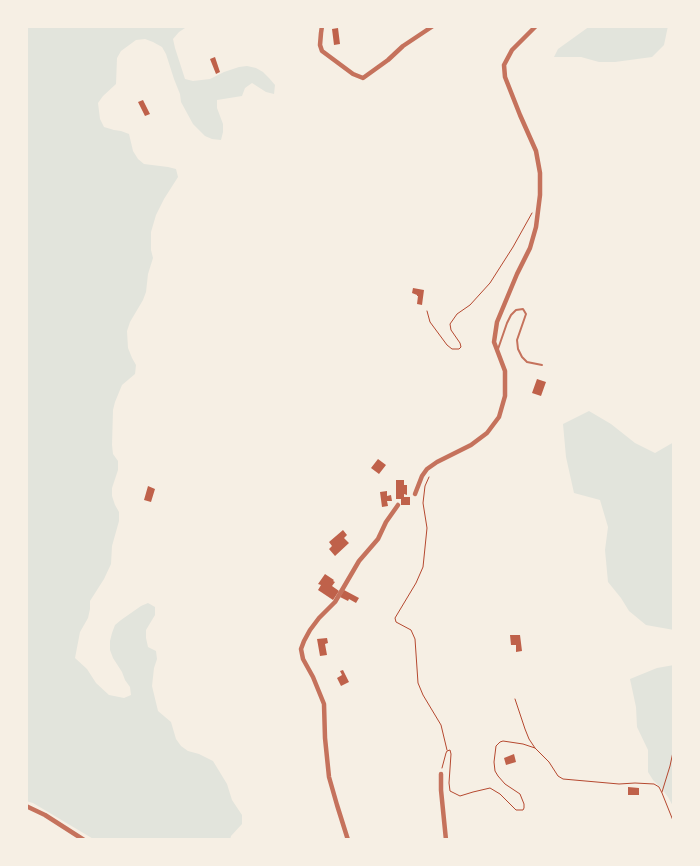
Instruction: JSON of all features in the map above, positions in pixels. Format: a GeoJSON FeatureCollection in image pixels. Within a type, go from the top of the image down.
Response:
{"type":"FeatureCollection","features":[{"type":"Feature","properties":{"kind":"street"},"geometry":{"type":"LineString","coordinates":[[322,26],[320,45],[322,51],[353,74],[363,78],[388,60],[403,46],[433,26]]}},
{"type":"Feature","properties":{"kind":"street"},"geometry":{"type":"LineString","coordinates":[[415,494],[427,469],[471,445],[487,433],[499,417],[505,396],[505,371],[494,342],[497,322],[530,248],[536,227],[540,194],[540,172],[536,151],[505,77],[504,65],[512,50],[536,26]]}},
{"type":"Feature","properties":{"kind":"street"},"geometry":{"type":"LineString","coordinates":[[348,840],[329,777],[324,704],[301,649],[310,630],[335,602],[359,561],[378,539],[386,522],[398,505]]}},
{"type":"Feature","properties":{"kind":"street"},"geometry":{"type":"LineString","coordinates":[[441,774],[446,840]]}},
{"type":"Feature","properties":{"kind":"street"},"geometry":{"type":"LineString","coordinates":[[26,806],[45,815],[84,840]]}},
{"type":"Feature","properties":{"kind":"lane"},"geometry":{"type":"LineString","coordinates":[[497,351],[511,315],[516,310],[523,309],[526,314],[517,340],[518,349],[527,362],[542,365]]}},
{"type":"Feature","properties":{"kind":"path"},"geometry":{"type":"LineString","coordinates":[[427,310],[430,322],[447,345],[452,349],[459,349],[461,347],[460,342],[451,330],[450,324],[457,314],[470,305],[490,283],[530,215],[534,210],[538,209]]}},
{"type":"Feature","properties":{"kind":"path"},"geometry":{"type":"LineString","coordinates":[[427,469],[431,474],[425,486],[423,503],[427,528],[423,567],[416,583],[395,618],[396,622],[411,630],[416,639],[418,683],[441,725],[447,751],[441,774]]}},
{"type":"Feature","properties":{"kind":"path"},"geometry":{"type":"LineString","coordinates":[[516,699],[529,739],[549,762],[558,776],[563,779],[619,784],[654,784],[662,793],[674,823]]}},
{"type":"Feature","properties":{"kind":"path"},"geometry":{"type":"LineString","coordinates":[[447,751],[450,750],[451,754],[450,792],[460,796],[490,788],[500,794],[519,811],[524,808],[520,794],[505,784],[495,771],[494,754],[496,746],[503,741],[536,748]]}},
{"type":"Feature","properties":{"kind":"path"},"geometry":{"type":"LineString","coordinates":[[662,793],[673,752]]}},
{"type":"Feature","properties":{"kind":"shaded area"},"geometry":{"type":"Polygon","coordinates":[[[26,26],[188,26],[173,39],[185,79],[193,81],[210,79],[224,72],[247,66],[263,72],[275,85],[274,94],[266,92],[252,83],[245,88],[242,96],[217,100],[223,132],[221,140],[212,139],[205,136],[193,124],[181,102],[180,94],[162,47],[145,39],[136,40],[121,51],[117,58],[116,84],[98,103],[100,119],[104,127],[129,134],[133,151],[138,159],[144,164],[176,169],[178,177],[156,215],[151,232],[153,258],[148,274],[146,292],[127,331],[128,348],[136,365],[135,374],[122,385],[113,410],[112,445],[113,454],[118,461],[118,470],[112,488],[112,496],[119,512],[119,521],[112,546],[111,564],[90,601],[88,618],[80,632],[75,658],[109,695],[124,698],[131,695],[130,687],[110,650],[112,633],[115,625],[141,606],[148,603],[155,607],[155,615],[146,630],[146,638],[148,647],[156,651],[157,659],[152,686],[158,711],[171,722],[176,739],[181,746],[188,751],[213,761],[227,784],[232,800],[242,815],[242,824],[231,836],[230,840],[95,840],[33,803],[26,801],[26,26]]]}},
{"type":"Feature","properties":{"kind":"shaded area"},"geometry":{"type":"Polygon","coordinates":[[[590,26],[668,26],[664,45],[652,57],[615,62],[599,62],[581,57],[554,57],[558,49],[590,26]]]}},
{"type":"Feature","properties":{"kind":"shaded area"},"geometry":{"type":"Polygon","coordinates":[[[589,411],[611,424],[635,443],[655,453],[674,442],[674,630],[646,625],[629,611],[608,582],[605,550],[608,527],[600,500],[574,493],[566,457],[563,424],[589,411]]]}},
{"type":"Feature","properties":{"kind":"shaded area"},"geometry":{"type":"Polygon","coordinates":[[[674,665],[674,808],[668,797],[648,772],[648,750],[637,727],[636,707],[630,679],[657,668],[674,665]]]}},
{"type":"Feature","properties":{"kind":"building"},"geometry":{"type":"Polygon","coordinates":[[[338,28],[340,44],[334,45],[332,29],[338,28]]]}},
{"type":"Feature","properties":{"kind":"building"},"geometry":{"type":"Polygon","coordinates":[[[215,57],[220,72],[216,74],[210,59],[215,57]]]}},
{"type":"Feature","properties":{"kind":"building"},"geometry":{"type":"Polygon","coordinates":[[[143,100],[150,114],[145,116],[138,102],[143,100]]]}},
{"type":"Feature","properties":{"kind":"building"},"geometry":{"type":"Polygon","coordinates":[[[413,288],[424,290],[422,305],[417,304],[418,296],[412,293],[413,288]]]}},
{"type":"Feature","properties":{"kind":"building"},"geometry":{"type":"Polygon","coordinates":[[[537,379],[546,382],[541,396],[532,393],[537,379]]]}},
{"type":"Feature","properties":{"kind":"building"},"geometry":{"type":"Polygon","coordinates":[[[378,459],[386,465],[379,474],[371,468],[378,459]]]}},
{"type":"Feature","properties":{"kind":"building"},"geometry":{"type":"Polygon","coordinates":[[[396,480],[404,480],[404,485],[407,485],[407,495],[404,494],[404,497],[410,497],[410,505],[401,505],[401,499],[396,499],[396,480]]]}},
{"type":"Feature","properties":{"kind":"building"},"geometry":{"type":"Polygon","coordinates":[[[148,486],[155,489],[151,502],[144,500],[148,486]]]}},
{"type":"Feature","properties":{"kind":"building"},"geometry":{"type":"Polygon","coordinates":[[[387,491],[387,496],[391,495],[392,501],[387,501],[388,506],[382,507],[380,492],[387,491]]]}},
{"type":"Feature","properties":{"kind":"building"},"geometry":{"type":"Polygon","coordinates":[[[343,530],[347,535],[344,538],[349,543],[335,556],[329,549],[332,546],[329,542],[343,530]]]}},
{"type":"Feature","properties":{"kind":"building"},"geometry":{"type":"Polygon","coordinates":[[[325,574],[334,580],[335,582],[332,586],[339,591],[333,600],[318,590],[321,585],[318,584],[325,574]]]}},
{"type":"Feature","properties":{"kind":"building"},"geometry":{"type":"Polygon","coordinates":[[[344,590],[359,598],[356,603],[340,597],[344,590]]]}},
{"type":"Feature","properties":{"kind":"building"},"geometry":{"type":"Polygon","coordinates":[[[510,635],[520,635],[522,651],[516,652],[516,645],[511,645],[510,635]]]}},
{"type":"Feature","properties":{"kind":"building"},"geometry":{"type":"Polygon","coordinates":[[[327,638],[328,643],[325,644],[327,655],[320,656],[317,639],[327,638]]]}},
{"type":"Feature","properties":{"kind":"building"},"geometry":{"type":"Polygon","coordinates":[[[343,670],[349,682],[341,686],[337,678],[342,675],[340,671],[343,670]]]}},
{"type":"Feature","properties":{"kind":"building"},"geometry":{"type":"Polygon","coordinates":[[[514,754],[516,762],[506,765],[504,758],[514,754]]]}},
{"type":"Feature","properties":{"kind":"building"},"geometry":{"type":"Polygon","coordinates":[[[628,787],[639,788],[639,795],[628,795],[628,787]]]}}]}
